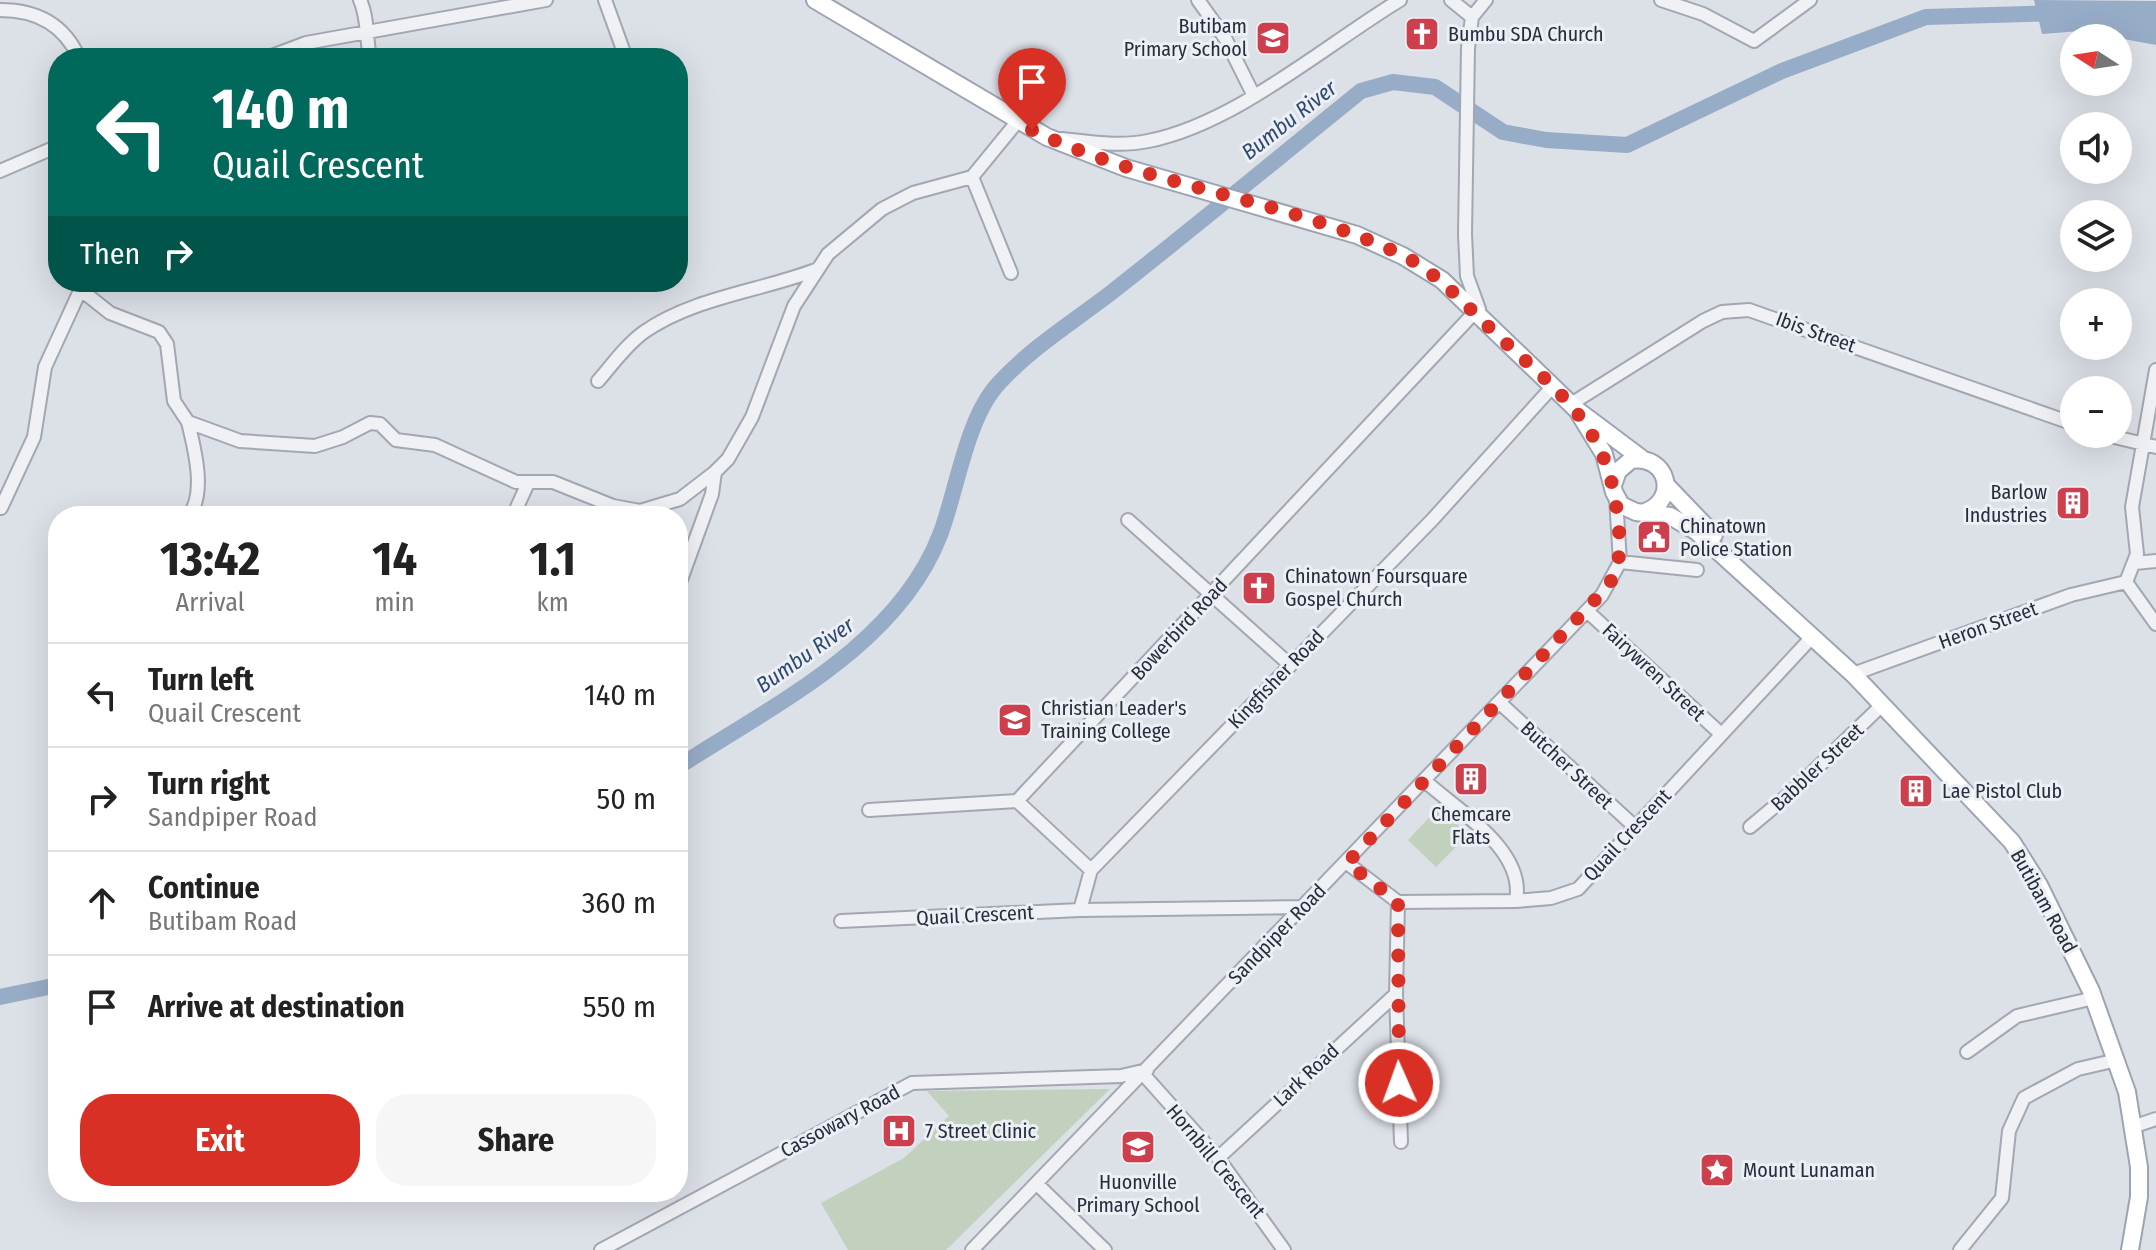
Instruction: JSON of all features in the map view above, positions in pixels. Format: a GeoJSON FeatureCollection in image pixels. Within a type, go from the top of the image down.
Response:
{"type":"FeatureCollection","features":[{"type":"Feature","properties":{"kind":"main road"},"geometry":{"type":"LineString","coordinates":[[815,0],[1047,137],[1147,175],[1357,235],[1403,256],[1442,280],[1574,407],[1641,458],[1661,469],[1667,486],[1660,504],[1641,512],[1615,492],[1604,454],[1574,407]]}},
{"type":"Feature","properties":{"kind":"main road"},"geometry":{"type":"LineString","coordinates":[[833,0],[905,53]]}},
{"type":"Feature","properties":{"kind":"main road"},"geometry":{"type":"LineString","coordinates":[[1615,492],[1622,466],[1641,458]]}},
{"type":"Feature","properties":{"kind":"main road","name":"Butibam Road"},"geometry":{"type":"LineString","coordinates":[[1667,486],[1807,631],[1853,674],[2012,842],[2059,923],[2094,998],[2117,1060],[2135,1126],[2139,1197],[2130,1250]]}},
{"type":"Feature","properties":{"kind":"main road","name":"Butibam Road"},"geometry":{"type":"LineString","coordinates":[[1641,512],[1670,516],[1696,531],[1767,599],[1807,631]]}},
{"type":"Feature","properties":{"kind":"street"},"geometry":{"type":"LineString","coordinates":[[360,0],[366,13],[364,31],[368,48]]}},
{"type":"Feature","properties":{"kind":"street"},"geometry":{"type":"LineString","coordinates":[[293,48],[471,6],[546,0]]}},
{"type":"Feature","properties":{"kind":"street"},"geometry":{"type":"LineString","coordinates":[[605,0],[622,48]]}},
{"type":"Feature","properties":{"kind":"street"},"geometry":{"type":"LineString","coordinates":[[1198,0],[1225,38],[1253,94]]}},
{"type":"Feature","properties":{"kind":"street"},"geometry":{"type":"LineString","coordinates":[[1047,137],[1115,145],[1178,133],[1213,120],[1400,0]]}},
{"type":"Feature","properties":{"kind":"street"},"geometry":{"type":"LineString","coordinates":[[1451,0],[1472,17]]}},
{"type":"Feature","properties":{"kind":"street"},"geometry":{"type":"LineString","coordinates":[[1486,0],[1472,17],[1468,95],[1467,276],[1472,298],[1488,326]]}},
{"type":"Feature","properties":{"kind":"street"},"geometry":{"type":"LineString","coordinates":[[1661,0],[1703,14],[1754,41],[1810,0]]}},
{"type":"Feature","properties":{"kind":"street"},"geometry":{"type":"LineString","coordinates":[[0,10],[23,10],[40,16],[62,32],[72,48]]}},
{"type":"Feature","properties":{"kind":"street"},"geometry":{"type":"LineString","coordinates":[[657,506],[680,499],[728,459],[752,417],[794,306],[818,269],[846,235],[882,209],[913,193],[972,177],[1017,122]]}},
{"type":"Feature","properties":{"kind":"street"},"geometry":{"type":"LineString","coordinates":[[1126,168],[1137,142]]}},
{"type":"Feature","properties":{"kind":"street"},"geometry":{"type":"LineString","coordinates":[[0,171],[48,150]]}},
{"type":"Feature","properties":{"kind":"street"},"geometry":{"type":"LineString","coordinates":[[972,177],[1011,273]]}},
{"type":"Feature","properties":{"kind":"street"},"geometry":{"type":"LineString","coordinates":[[598,381],[645,332],[695,307],[776,286],[818,269]]}},
{"type":"Feature","properties":{"kind":"street"},"geometry":{"type":"LineString","coordinates":[[1,508],[34,437],[45,367],[79,292]]}},
{"type":"Feature","properties":{"kind":"street"},"geometry":{"type":"LineString","coordinates":[[88,292],[110,313],[159,332],[167,344],[174,401],[188,422],[194,445],[197,499],[193,506]]}},
{"type":"Feature","properties":{"kind":"street","name":"Ibis Street"},"geometry":{"type":"LineString","coordinates":[[1574,407],[1711,316],[1749,310],[2060,419]]}},
{"type":"Feature","properties":{"kind":"street","name":"Bowerbird Road"},"geometry":{"type":"LineString","coordinates":[[1017,801],[1474,313]]}},
{"type":"Feature","properties":{"kind":"street"},"geometry":{"type":"LineString","coordinates":[[2156,370],[2149,446],[2132,507],[2135,563],[2126,582],[2156,624]]}},
{"type":"Feature","properties":{"kind":"street","name":"Kingfisher Road"},"geometry":{"type":"LineString","coordinates":[[1080,910],[1091,870],[1433,519],[1553,386]]}},
{"type":"Feature","properties":{"kind":"street"},"geometry":{"type":"LineString","coordinates":[[188,422],[240,441],[282,446],[315,446],[343,437],[370,423],[380,424],[396,440],[435,445],[516,482],[553,482],[613,506]]}},
{"type":"Feature","properties":{"kind":"street"},"geometry":{"type":"LineString","coordinates":[[688,560],[712,494],[715,472]]}},
{"type":"Feature","properties":{"kind":"street"},"geometry":{"type":"LineString","coordinates":[[518,506],[528,483]]}},
{"type":"Feature","properties":{"kind":"street"},"geometry":{"type":"LineString","coordinates":[[1615,492],[1620,562],[1697,570]]}},
{"type":"Feature","properties":{"kind":"street"},"geometry":{"type":"LineString","coordinates":[[1620,535],[1641,512]]}},
{"type":"Feature","properties":{"kind":"street"},"geometry":{"type":"LineString","coordinates":[[1128,520],[1289,664]]}},
{"type":"Feature","properties":{"kind":"street"},"geometry":{"type":"LineString","coordinates":[[2135,563],[2156,561]]}},
{"type":"Feature","properties":{"kind":"street","name":"Sandpiper Road"},"geometry":{"type":"LineString","coordinates":[[972,1250],[1038,1185],[1587,611],[1608,586],[1620,562]]}},
{"type":"Feature","properties":{"kind":"street","name":"Heron Street"},"geometry":{"type":"LineString","coordinates":[[1853,674],[2071,595],[2126,582]]}},
{"type":"Feature","properties":{"kind":"street","name":"Fairywren Street"},"geometry":{"type":"LineString","coordinates":[[1587,611],[1721,734]]}},
{"type":"Feature","properties":{"kind":"street","name":"Quail Crescent"},"geometry":{"type":"LineString","coordinates":[[1398,902],[1516,901],[1551,898],[1578,889],[1721,734],[1807,631]]}},
{"type":"Feature","properties":{"kind":"street","name":"Butcher Street"},"geometry":{"type":"LineString","coordinates":[[1500,703],[1634,826]]}},
{"type":"Feature","properties":{"kind":"street","name":"Babbler Street"},"geometry":{"type":"LineString","coordinates":[[1750,827],[1793,791],[1882,705]]}},
{"type":"Feature","properties":{"kind":"street"},"geometry":{"type":"LineString","coordinates":[[1425,781],[1506,855],[1518,880],[1516,901]]}},
{"type":"Feature","properties":{"kind":"street"},"geometry":{"type":"LineString","coordinates":[[869,810],[1017,801],[1091,870]]}},
{"type":"Feature","properties":{"kind":"street"},"geometry":{"type":"LineString","coordinates":[[1347,863],[1398,902],[1396,994],[1401,1142]]}},
{"type":"Feature","properties":{"kind":"street","name":"Quail Crescent"},"geometry":{"type":"LineString","coordinates":[[841,921],[1080,910],[1301,907]]}},
{"type":"Feature","properties":{"kind":"street","name":"Lark Road"},"geometry":{"type":"LineString","coordinates":[[1218,1158],[1396,994]]}},
{"type":"Feature","properties":{"kind":"street"},"geometry":{"type":"LineString","coordinates":[[1967,1052],[2017,1016],[2094,998]]}},
{"type":"Feature","properties":{"kind":"street"},"geometry":{"type":"LineString","coordinates":[[1960,1250],[2002,1198],[2009,1131],[2024,1098],[2078,1069],[2117,1060]]}},
{"type":"Feature","properties":{"kind":"street","name":"Hornbill Crescent"},"geometry":{"type":"LineString","coordinates":[[1146,1072],[1218,1158],[1284,1250]]}},
{"type":"Feature","properties":{"kind":"street","name":"Cassowary Road"},"geometry":{"type":"LineString","coordinates":[[609,1248],[912,1083],[1121,1076],[1146,1072]]}},
{"type":"Feature","properties":{"kind":"street"},"geometry":{"type":"LineString","coordinates":[[2135,1126],[2156,1119]]}},
{"type":"Feature","properties":{"kind":"street"},"geometry":{"type":"LineString","coordinates":[[1038,1185],[1105,1250]]}},
{"type":"Feature","properties":{"kind":"green space"},"geometry":{"type":"Polygon","coordinates":[[[1439,807],[1468,835],[1436,867],[1408,840],[1439,807]]]}},
{"type":"Feature","properties":{"kind":"green space"},"geometry":{"type":"Polygon","coordinates":[[[1110,1089],[946,1250],[848,1250],[821,1203],[904,1158],[949,1116],[927,1091],[1110,1089]]]}},
{"type":"Feature","properties":{"kind":"water"},"geometry":{"type":"Polygon","coordinates":[[[2034,0],[2156,1],[2156,45],[2132,41],[2132,24],[2060,24],[2060,33],[2042,34],[2034,0]]]}},
{"type":"Feature","properties":{"kind":"waterway","name":"Bumbu River"},"geometry":{"type":"LineString","coordinates":[[688,761],[828,669],[863,641],[894,609],[920,574],[940,535],[978,415],[999,383],[1012,370],[1361,91],[1393,82],[1435,87],[1503,132],[1546,140],[1627,145],[1782,71],[1926,17],[2058,13]]}},
{"type":"Feature","properties":{"kind":"waterway","name":"Bumbu River"},"geometry":{"type":"LineString","coordinates":[[0,997],[48,987]]}},
{"type":"Feature","properties":{"kind":"place","name":"Bumbu SDA Church"},"geometry":{"type":"Point","coordinates":[1422,34]}},
{"type":"Feature","properties":{"kind":"place","name":"Butibam Primary School"},"geometry":{"type":"Point","coordinates":[1273,38]}},
{"type":"Feature","properties":{"kind":"place","name":"Barlow Industries"},"geometry":{"type":"Point","coordinates":[2073,503]}},
{"type":"Feature","properties":{"kind":"place","name":"Chinatown Police Station"},"geometry":{"type":"Point","coordinates":[1654,537]}},
{"type":"Feature","properties":{"kind":"place","name":"Chinatown Foursquare Gospel Church"},"geometry":{"type":"Point","coordinates":[1259,588]}},
{"type":"Feature","properties":{"kind":"place","name":"Christian Leader's Training College"},"geometry":{"type":"Point","coordinates":[1015,720]}},
{"type":"Feature","properties":{"kind":"place","name":"Chemcare Flats"},"geometry":{"type":"Point","coordinates":[1471,779]}},
{"type":"Feature","properties":{"kind":"place","name":"Lae Pistol Club"},"geometry":{"type":"Point","coordinates":[1916,791]}},
{"type":"Feature","properties":{"kind":"place","name":"7 Street Clinic"},"geometry":{"type":"Point","coordinates":[899,1131]}},
{"type":"Feature","properties":{"kind":"place","name":"Huonville Primary School"},"geometry":{"type":"Point","coordinates":[1138,1147]}},
{"type":"Feature","properties":{"kind":"place","name":"Mount Lunaman"},"geometry":{"type":"Point","coordinates":[1717,1170]}},
{"type":"Feature","properties":{"kind":"route"},"geometry":{"type":"LineString","coordinates":[[1032,130],[1117,165],[1357,235],[1403,256],[1442,280],[1577,410],[1608,461],[1616,498],[1620,562],[1608,586],[1347,863],[1398,902],[1396,994],[1399,1083]]}}]}
